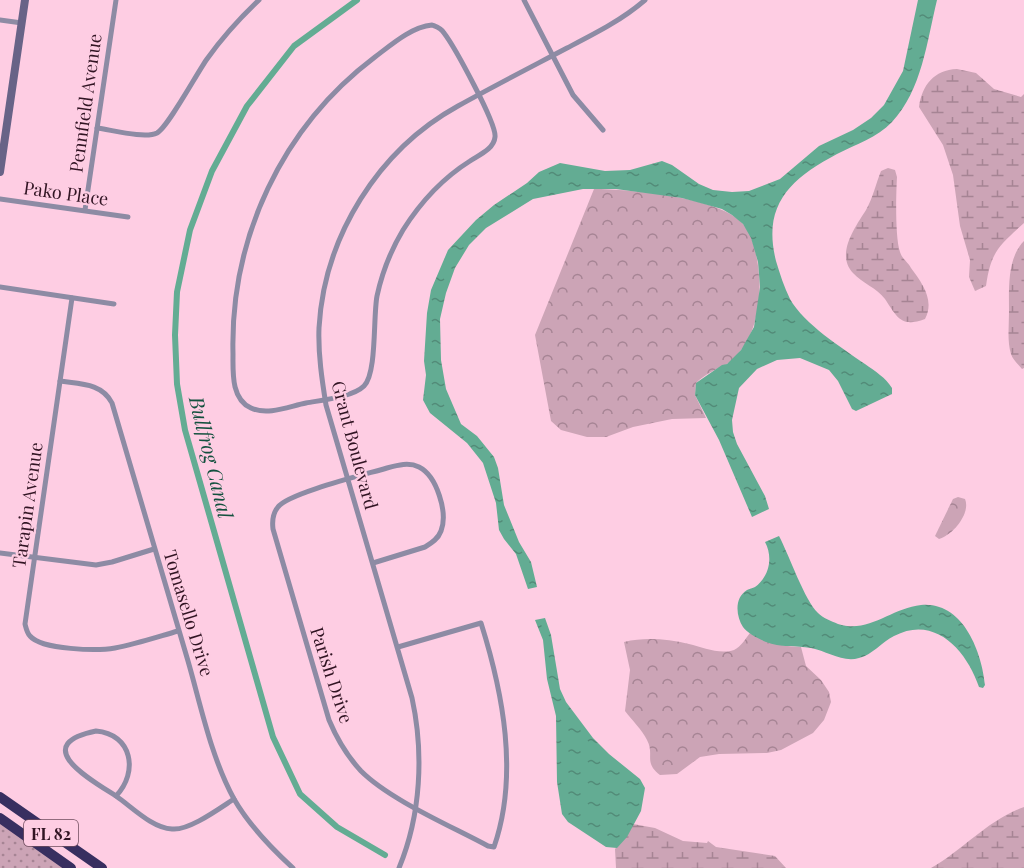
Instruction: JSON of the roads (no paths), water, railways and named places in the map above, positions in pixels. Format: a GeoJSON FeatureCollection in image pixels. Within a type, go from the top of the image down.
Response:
{"type":"FeatureCollection","features":[{"type":"Feature","properties":{"kind":"highway","name":"FL 82"},"geometry":{"type":"LineString","coordinates":[[0,797],[102,868]]}},
{"type":"Feature","properties":{"kind":"highway","name":"FL 82"},"geometry":{"type":"LineString","coordinates":[[0,818],[71,868]]}},
{"type":"Feature","properties":{"kind":"street"},"geometry":{"type":"LineString","coordinates":[[0,172],[4,110],[25,0]]}},
{"type":"Feature","properties":{"kind":"street","name":"Pennfield Avenue"},"geometry":{"type":"LineString","coordinates":[[85,210],[116,0]]}},
{"type":"Feature","properties":{"kind":"street"},"geometry":{"type":"LineString","coordinates":[[97,128],[149,135],[158,132],[167,124],[217,45],[259,0]]}},
{"type":"Feature","properties":{"kind":"street"},"geometry":{"type":"LineString","coordinates":[[524,0],[573,95],[603,130]]}},
{"type":"Feature","properties":{"kind":"street","name":"Grant Boulevard"},"geometry":{"type":"LineString","coordinates":[[399,868],[410,834],[415,807],[419,771],[417,730],[412,698],[398,647],[325,399],[319,346],[322,304],[333,255],[347,222],[368,187],[385,165],[406,144],[439,118],[613,23],[645,0]]}},
{"type":"Feature","properties":{"kind":"street"},"geometry":{"type":"LineString","coordinates":[[0,20],[22,23]]}},
{"type":"Feature","properties":{"kind":"street"},"geometry":{"type":"LineString","coordinates":[[424,26],[440,28],[495,129],[494,142],[441,184],[403,230],[389,257],[378,294],[374,312],[373,364],[368,380],[365,385],[352,393],[325,399],[275,410],[258,411],[244,404],[236,390],[233,340],[235,299],[248,240],[269,185],[296,138],[332,95],[357,70],[385,49],[424,26]]}},
{"type":"Feature","properties":{"kind":"street","name":"Pako Place"},"geometry":{"type":"LineString","coordinates":[[0,199],[128,217]]}},
{"type":"Feature","properties":{"kind":"street"},"geometry":{"type":"LineString","coordinates":[[0,287],[114,304]]}},
{"type":"Feature","properties":{"kind":"street","name":"Tarapin Avenue"},"geometry":{"type":"LineString","coordinates":[[72,298],[34,558],[26,631],[35,641],[68,648],[114,648],[178,631]]}},
{"type":"Feature","properties":{"kind":"street","name":"Tomasello Drive"},"geometry":{"type":"LineString","coordinates":[[60,381],[94,386],[108,395],[219,764],[234,799],[253,826],[275,852],[293,868]]}},
{"type":"Feature","properties":{"kind":"street"},"geometry":{"type":"LineString","coordinates":[[348,480],[387,468],[410,464],[418,466],[429,475],[438,493],[443,522],[438,536],[432,543],[373,563]]}},
{"type":"Feature","properties":{"kind":"street","name":"Parish Drive"},"geometry":{"type":"LineString","coordinates":[[348,480],[283,501],[273,515],[273,529],[329,720],[349,756],[367,776],[415,807],[488,846],[494,847],[500,831],[504,800],[505,729],[499,690],[481,623],[398,647]]}},
{"type":"Feature","properties":{"kind":"street"},"geometry":{"type":"LineString","coordinates":[[0,553],[96,565],[154,549]]}},
{"type":"Feature","properties":{"kind":"street"},"geometry":{"type":"LineString","coordinates":[[116,796],[126,783],[130,768],[127,753],[119,739],[106,732],[96,731],[74,738],[66,749],[66,757],[71,765],[156,824],[172,830],[185,827],[234,799]]}},
{"type":"Feature","properties":{"kind":"water"},"geometry":{"type":"Polygon","coordinates":[[[918,0],[937,0],[917,80],[902,109],[880,132],[820,163],[793,184],[777,209],[773,224],[776,261],[786,290],[796,308],[824,335],[873,369],[892,388],[892,394],[856,411],[852,409],[838,381],[829,370],[800,358],[777,360],[757,369],[739,388],[732,420],[733,432],[765,496],[769,509],[752,517],[719,440],[695,395],[696,383],[727,364],[741,350],[754,327],[760,287],[758,262],[751,238],[743,224],[722,209],[682,198],[616,189],[583,189],[533,199],[486,228],[469,245],[455,268],[446,293],[440,319],[441,360],[446,389],[461,424],[477,436],[494,457],[504,505],[519,542],[531,562],[537,587],[528,589],[516,554],[499,530],[496,503],[483,463],[467,443],[430,413],[423,400],[426,375],[424,361],[427,313],[431,290],[448,250],[476,220],[494,205],[539,172],[560,163],[605,171],[630,170],[662,161],[672,165],[699,184],[713,190],[732,192],[749,191],[780,179],[819,146],[853,130],[871,118],[884,105],[903,71],[918,0]]]}},
{"type":"Feature","properties":{"kind":"water"},"geometry":{"type":"Polygon","coordinates":[[[779,536],[808,599],[818,613],[830,621],[849,626],[860,626],[921,605],[936,606],[948,611],[968,631],[975,644],[983,672],[985,685],[983,688],[979,687],[974,674],[958,649],[936,633],[909,630],[894,636],[868,654],[859,658],[847,659],[811,648],[771,644],[747,631],[739,618],[738,602],[743,593],[755,587],[764,577],[769,566],[769,554],[765,542],[779,536]]]}},
{"type":"Feature","properties":{"kind":"water"},"geometry":{"type":"Polygon","coordinates":[[[545,618],[551,635],[560,689],[566,702],[593,738],[640,779],[645,788],[641,811],[627,837],[617,848],[606,847],[568,822],[562,814],[557,782],[556,716],[547,679],[543,640],[535,620],[545,618]]]}},
{"type":"Feature","properties":{"kind":"waterway","name":"Bullfrog Canal"},"geometry":{"type":"LineString","coordinates":[[357,0],[294,46],[247,106],[212,171],[190,230],[177,292],[175,335],[177,384],[185,430],[273,737],[300,794],[337,827],[385,855]]}}]}
